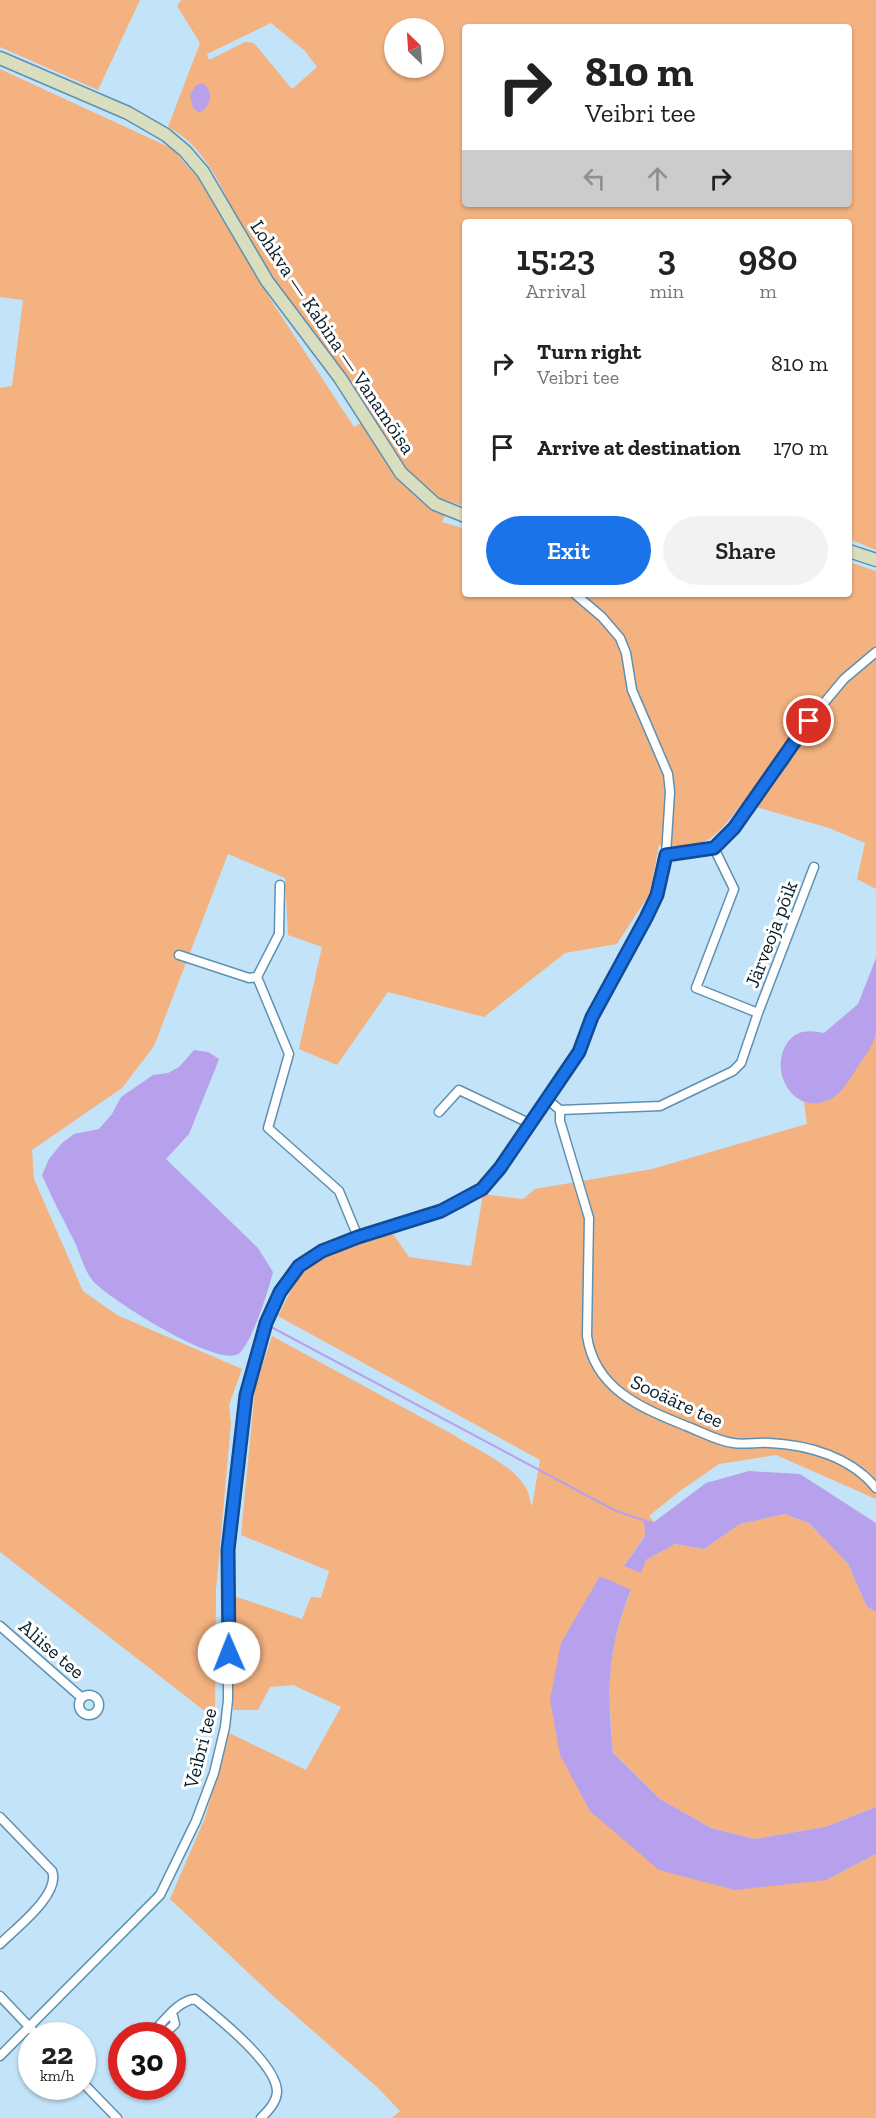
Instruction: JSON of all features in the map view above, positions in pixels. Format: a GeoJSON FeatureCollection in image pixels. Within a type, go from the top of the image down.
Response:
{"type":"FeatureCollection","features":[{"type":"Feature","properties":{"kind":"street","name":"Lohkva — Kabina — Vanamõisa"},"geometry":{"type":"LineString","coordinates":[[0,58],[128,113],[166,135],[185,151],[203,172],[267,281],[340,378],[401,473],[435,504],[462,515]]}},
{"type":"Feature","properties":{"kind":"street"},"geometry":{"type":"LineString","coordinates":[[852,552],[876,560]]}},
{"type":"Feature","properties":{"kind":"street","name":"Veibri tee"},"geometry":{"type":"LineString","coordinates":[[34,2022],[160,1895],[196,1821],[214,1773],[225,1728],[229,1666],[228,1550],[246,1395],[266,1323],[285,1286],[299,1266],[310,1258],[358,1237],[419,1219],[461,1203],[482,1189],[548,1100],[579,1052],[592,1017],[657,895],[666,855],[670,792],[668,774],[632,690],[626,653],[620,638],[602,617],[579,597]]}},
{"type":"Feature","properties":{"kind":"street"},"geometry":{"type":"LineString","coordinates":[[666,855],[714,848],[734,828],[823,704],[844,679],[876,652]]}},
{"type":"Feature","properties":{"kind":"street"},"geometry":{"type":"LineString","coordinates":[[714,848],[734,889],[696,988],[758,1013]]}},
{"type":"Feature","properties":{"kind":"street","name":"Järveoja põik"},"geometry":{"type":"LineString","coordinates":[[560,1110],[647,1107],[669,1102],[733,1071],[741,1063],[814,867]]}},
{"type":"Feature","properties":{"kind":"street"},"geometry":{"type":"LineString","coordinates":[[257,977],[279,934],[279,885]]}},
{"type":"Feature","properties":{"kind":"street"},"geometry":{"type":"LineString","coordinates":[[179,955],[249,978],[257,977]]}},
{"type":"Feature","properties":{"kind":"street"},"geometry":{"type":"LineString","coordinates":[[257,977],[290,1054],[268,1128],[339,1191],[358,1237]]}},
{"type":"Feature","properties":{"kind":"street"},"geometry":{"type":"LineString","coordinates":[[439,1112],[459,1090],[531,1124]]}},
{"type":"Feature","properties":{"kind":"street"},"geometry":{"type":"LineString","coordinates":[[548,1100],[560,1110]]}},
{"type":"Feature","properties":{"kind":"street","name":"Sooääre tee"},"geometry":{"type":"LineString","coordinates":[[560,1110],[560,1121],[589,1218],[587,1336],[590,1351],[604,1377],[626,1399],[711,1437],[737,1444],[782,1444],[836,1457],[859,1470],[876,1488]]}},
{"type":"Feature","properties":{"kind":"street","name":"Aliise tee"},"geometry":{"type":"LineString","coordinates":[[0,1626],[82,1698]]}},
{"type":"Feature","properties":{"kind":"street"},"geometry":{"type":"LineString","coordinates":[[0,1817],[52,1871],[54,1882],[49,1895],[0,1944]]}},
{"type":"Feature","properties":{"kind":"street"},"geometry":{"type":"LineString","coordinates":[[0,1996],[24,2022]]}},
{"type":"Feature","properties":{"kind":"street"},"geometry":{"type":"LineString","coordinates":[[172,2012],[181,2004],[195,1999],[224,2022],[273,2076],[277,2091],[276,2099],[261,2118]]}},
{"type":"Feature","properties":{"kind":"street","name":"Veibri tee"},"geometry":{"type":"LineString","coordinates":[[0,2056],[18,2038]]}},
{"type":"Feature","properties":{"kind":"street"},"geometry":{"type":"LineString","coordinates":[[96,2096],[117,2118]]}},
{"type":"Feature","properties":{"kind":"shaded area"},"geometry":{"type":"Polygon","coordinates":[[[0,0],[140,0],[98,90],[0,47],[0,0]]]}},
{"type":"Feature","properties":{"kind":"shaded area"},"geometry":{"type":"Polygon","coordinates":[[[181,0],[876,0],[876,550],[852,540],[852,219],[462,219],[462,505],[451,502],[442,522],[462,528],[462,597],[852,597],[852,563],[876,571],[876,889],[857,879],[865,843],[829,828],[742,803],[717,833],[708,839],[688,846],[659,845],[650,893],[617,944],[565,953],[484,1017],[388,992],[337,1065],[299,1049],[322,947],[288,935],[285,878],[228,854],[154,1046],[122,1088],[32,1150],[34,1179],[83,1291],[117,1315],[242,1369],[229,1405],[231,1423],[216,1590],[215,1719],[0,1552],[0,388],[12,386],[23,300],[0,297],[0,69],[171,148],[198,178],[263,288],[354,427],[373,416],[258,256],[210,167],[184,137],[168,127],[200,43],[177,6],[181,0]],[[271,23],[207,54],[209,60],[245,42],[254,43],[292,89],[317,67],[305,51],[271,23]]]}},
{"type":"Feature","properties":{"kind":"shaded area"},"geometry":{"type":"Polygon","coordinates":[[[202,83],[209,90],[210,98],[207,106],[200,113],[193,108],[190,95],[196,85],[202,83]]]}},
{"type":"Feature","properties":{"kind":"shaded area"},"geometry":{"type":"Polygon","coordinates":[[[876,958],[876,1032],[871,1046],[840,1092],[826,1101],[814,1103],[803,1101],[787,1087],[782,1077],[782,1054],[787,1043],[799,1033],[814,1031],[824,1033],[858,1004],[876,958]]]}},
{"type":"Feature","properties":{"kind":"shaded area"},"geometry":{"type":"Polygon","coordinates":[[[876,1033],[876,1499],[776,1455],[719,1464],[649,1516],[654,1522],[624,1566],[646,1560],[675,1544],[704,1549],[740,1524],[785,1514],[809,1523],[848,1564],[867,1607],[876,1612],[876,1807],[825,1827],[755,1839],[711,1828],[660,1799],[613,1753],[610,1689],[613,1652],[631,1591],[600,1576],[590,1811],[826,1880],[876,1854],[876,2118],[392,2118],[400,2111],[378,2088],[272,1995],[170,1899],[205,1818],[229,1733],[306,1770],[341,1707],[293,1685],[270,1687],[258,1710],[233,1710],[231,1595],[302,1619],[311,1597],[321,1598],[329,1571],[241,1535],[255,1388],[272,1336],[503,1464],[520,1479],[527,1490],[532,1506],[540,1460],[278,1316],[295,1284],[309,1265],[330,1251],[355,1243],[393,1234],[409,1257],[471,1266],[483,1194],[523,1199],[535,1189],[652,1169],[807,1124],[804,1102],[815,1103],[869,1049],[876,1033]]]}},
{"type":"Feature","properties":{"kind":"shaded area"},"geometry":{"type":"Polygon","coordinates":[[[194,1050],[208,1052],[219,1059],[189,1134],[166,1159],[258,1248],[273,1272],[254,1329],[238,1354],[226,1355],[209,1351],[187,1342],[141,1316],[94,1282],[42,1175],[49,1159],[62,1143],[74,1134],[99,1129],[112,1114],[121,1097],[153,1075],[168,1073],[179,1067],[194,1050]]]}},
{"type":"Feature","properties":{"kind":"shaded area"},"geometry":{"type":"Polygon","coordinates":[[[749,1471],[800,1474],[876,1523],[876,1612],[867,1607],[848,1564],[809,1523],[785,1514],[740,1524],[704,1549],[675,1544],[646,1560],[641,1573],[624,1566],[645,1536],[644,1520],[654,1522],[706,1483],[749,1471]]]}},
{"type":"Feature","properties":{"kind":"shaded area"},"geometry":{"type":"Polygon","coordinates":[[[600,1576],[631,1590],[613,1651],[610,1710],[613,1753],[660,1799],[711,1828],[755,1839],[825,1827],[876,1807],[876,1854],[826,1880],[735,1890],[659,1870],[590,1811],[560,1755],[550,1700],[561,1643],[600,1576]]]}},
{"type":"Feature","properties":{"kind":"waterway"},"geometry":{"type":"LineString","coordinates":[[273,1328],[616,1511],[646,1521]]}},
{"type":"Feature","properties":{"kind":"route"},"geometry":{"type":"LineString","coordinates":[[229,1653],[226,1572],[246,1395],[266,1323],[280,1292],[299,1266],[322,1251],[358,1237],[441,1211],[461,1203],[482,1189],[500,1168],[579,1052],[592,1017],[657,895],[666,855],[714,848],[734,828],[751,801],[783,762],[809,721]]}}]}
